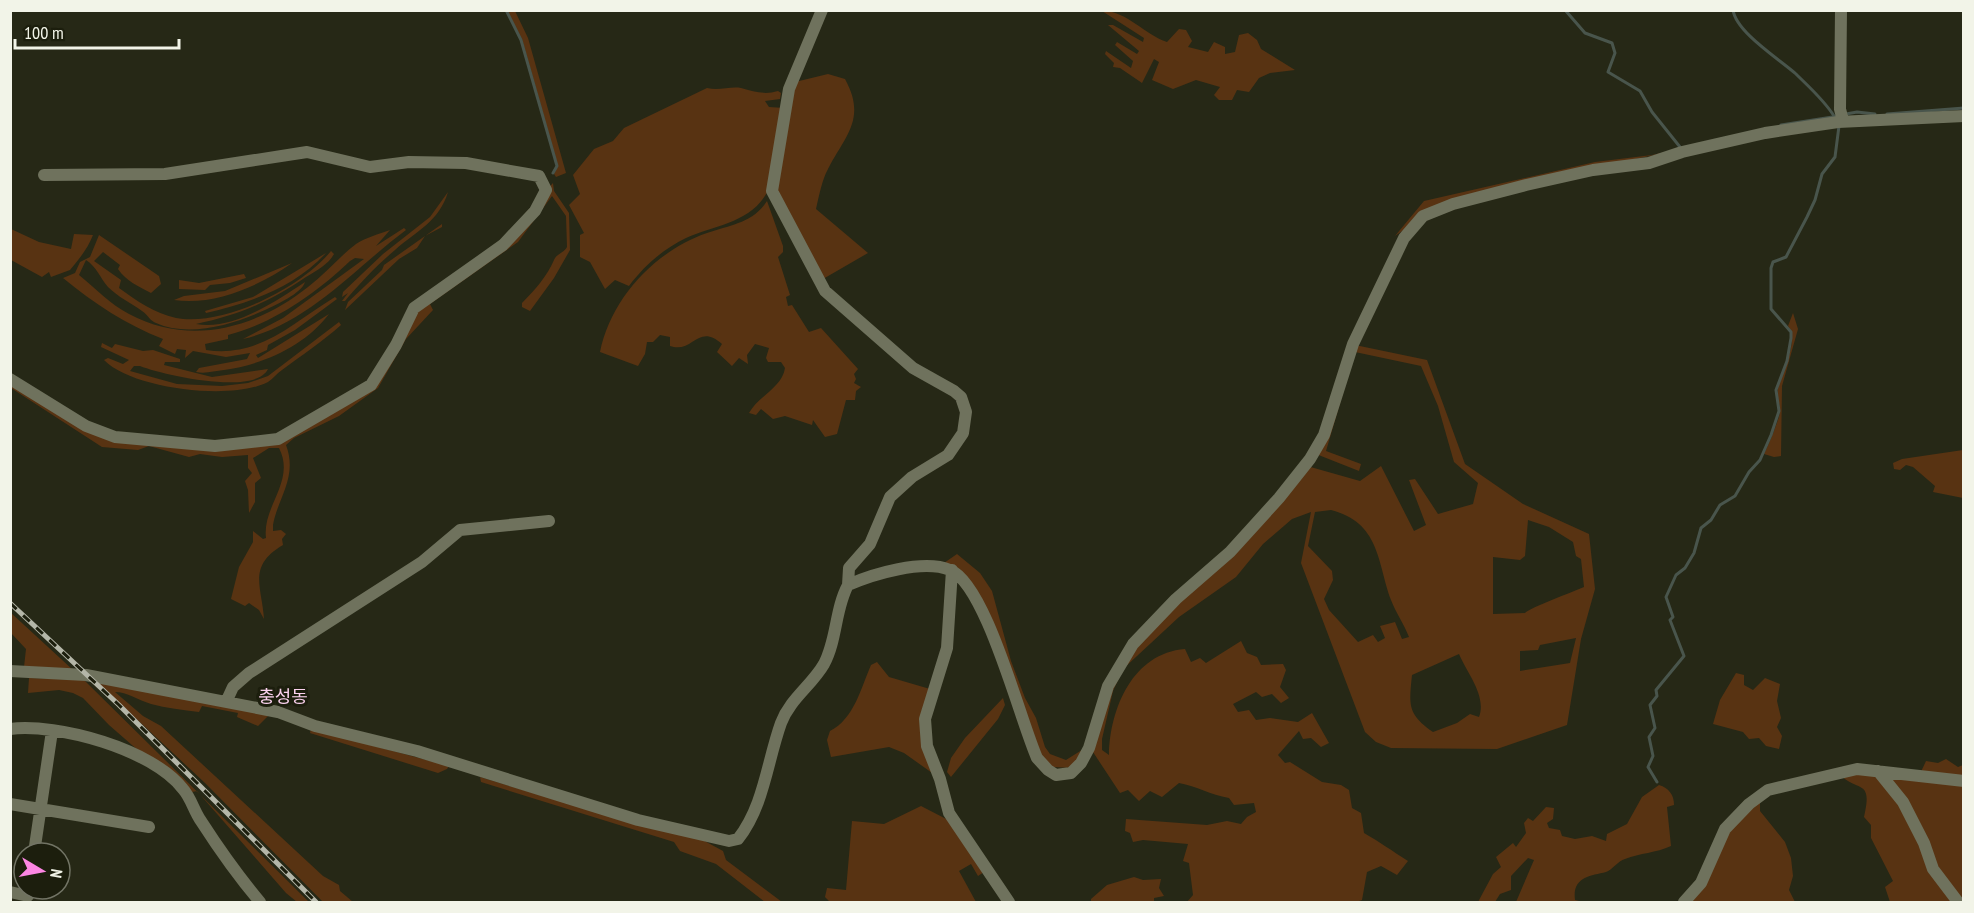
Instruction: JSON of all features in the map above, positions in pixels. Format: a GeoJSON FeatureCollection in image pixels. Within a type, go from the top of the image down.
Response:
{"type":"FeatureCollection","features":[{"type":"Feature","properties":{"kind":"street"},"geometry":{"type":"LineString","coordinates":[[10,671],[86,675],[227,700],[278,712],[315,726],[417,751],[628,818],[729,841],[738,839],[745,831],[758,803],[782,720],[793,701],[823,666],[848,585],[849,568],[870,544],[890,497],[912,477],[948,455],[963,433],[966,412],[960,397],[954,391],[913,368],[825,291],[772,190],[789,89],[822,10]]}},
{"type":"Feature","properties":{"kind":"street"},"geometry":{"type":"LineString","coordinates":[[1841,10],[1839,109],[1843,121]]}},
{"type":"Feature","properties":{"kind":"street"},"geometry":{"type":"LineString","coordinates":[[848,585],[880,574],[914,567],[943,567],[952,570],[966,586],[996,643],[1037,758],[1056,775],[1071,773],[1081,763],[1089,748],[1108,686],[1133,644],[1176,599],[1230,552],[1279,498],[1310,459],[1324,435],[1353,344],[1404,238],[1416,222],[1433,211],[1537,183],[1593,170],[1649,163],[1682,152],[1765,133],[1843,121],[1964,116]]}},
{"type":"Feature","properties":{"kind":"street"},"geometry":{"type":"LineString","coordinates":[[10,379],[86,426],[115,437],[214,446],[278,439],[371,385],[396,345],[414,308],[503,245],[535,212],[546,190],[539,176],[492,166],[409,162],[370,167],[307,152],[165,174],[44,175]]}},
{"type":"Feature","properties":{"kind":"street"},"geometry":{"type":"LineString","coordinates":[[227,700],[233,687],[249,673],[422,562],[460,530],[549,521]]}},
{"type":"Feature","properties":{"kind":"street"},"geometry":{"type":"LineString","coordinates":[[952,570],[947,648],[925,720],[927,746],[940,779],[949,813],[1009,903]]}},
{"type":"Feature","properties":{"kind":"street"},"geometry":{"type":"LineString","coordinates":[[10,729],[30,726],[125,750],[145,759],[183,788],[200,820],[260,903]]}},
{"type":"Feature","properties":{"kind":"street"},"geometry":{"type":"LineString","coordinates":[[36,841],[52,731]]}},
{"type":"Feature","properties":{"kind":"street"},"geometry":{"type":"LineString","coordinates":[[1684,903],[1701,883],[1725,829],[1759,795],[1768,790],[1857,769],[1964,781]]}},
{"type":"Feature","properties":{"kind":"street"},"geometry":{"type":"LineString","coordinates":[[1878,771],[1903,802],[1924,843],[1933,869],[1958,903]]}},
{"type":"Feature","properties":{"kind":"street"},"geometry":{"type":"LineString","coordinates":[[10,804],[149,827]]}},
{"type":"Feature","properties":{"kind":"shaded area"},"geometry":{"type":"Polygon","coordinates":[[[507,11],[515,11],[528,38],[566,173],[556,177],[554,174],[558,166],[522,39],[507,11]]]}},
{"type":"Feature","properties":{"kind":"shaded area"},"geometry":{"type":"Polygon","coordinates":[[[1102,11],[1119,14],[1167,42],[1179,29],[1186,30],[1192,41],[1188,47],[1208,52],[1214,42],[1225,47],[1225,54],[1235,52],[1239,35],[1248,33],[1257,40],[1261,49],[1295,70],[1270,73],[1259,78],[1249,92],[1237,90],[1232,100],[1219,100],[1214,95],[1220,87],[1196,80],[1173,89],[1152,80],[1159,62],[1154,59],[1142,83],[1120,68],[1113,67],[1114,63],[1105,54],[1106,51],[1131,68],[1133,61],[1115,45],[1117,42],[1137,54],[1139,51],[1108,25],[1113,25],[1143,42],[1144,38],[1102,11]]]}},
{"type":"Feature","properties":{"kind":"shaded area"},"geometry":{"type":"Polygon","coordinates":[[[828,74],[845,79],[854,105],[854,116],[847,137],[826,173],[816,209],[868,253],[823,279],[779,197],[776,183],[795,82],[828,74]]]}},
{"type":"Feature","properties":{"kind":"shaded area"},"geometry":{"type":"Polygon","coordinates":[[[707,88],[737,88],[781,93],[780,99],[765,101],[769,107],[784,108],[769,189],[762,200],[743,216],[686,238],[669,248],[641,271],[629,286],[615,280],[605,289],[590,262],[580,257],[580,235],[584,233],[569,205],[580,194],[573,175],[594,149],[613,141],[624,128],[707,88]]]}},
{"type":"Feature","properties":{"kind":"shaded area"},"geometry":{"type":"Polygon","coordinates":[[[1834,117],[1526,182],[1408,227],[1395,236],[1424,201],[1595,162],[1652,155],[1800,122],[1834,117]]]}},
{"type":"Feature","properties":{"kind":"shaded area"},"geometry":{"type":"Polygon","coordinates":[[[553,183],[554,191],[569,213],[570,250],[554,278],[530,311],[522,307],[522,303],[536,288],[555,258],[567,247],[566,216],[552,196],[518,242],[430,304],[433,310],[406,339],[378,388],[339,416],[294,438],[286,445],[290,467],[286,487],[275,515],[273,531],[281,530],[286,534],[282,539],[283,545],[272,553],[261,569],[259,578],[264,619],[259,610],[249,603],[245,606],[231,599],[239,567],[253,542],[253,531],[263,539],[266,538],[266,526],[284,471],[279,448],[269,448],[253,458],[261,478],[255,483],[255,502],[249,513],[248,490],[245,481],[252,473],[248,468],[248,455],[222,457],[200,454],[189,457],[149,446],[138,450],[102,447],[11,388],[10,382],[87,429],[255,446],[368,391],[416,310],[478,265],[553,183]]]}},
{"type":"Feature","properties":{"kind":"shaded area"},"geometry":{"type":"Polygon","coordinates":[[[448,192],[433,219],[388,256],[345,301],[342,301],[348,293],[342,297],[343,292],[383,254],[430,217],[448,192]]]}},
{"type":"Feature","properties":{"kind":"shaded area"},"geometry":{"type":"Polygon","coordinates":[[[767,201],[783,246],[783,252],[778,257],[790,295],[786,297],[788,306],[792,305],[809,332],[821,328],[858,369],[854,374],[856,379],[854,383],[861,387],[856,391],[855,400],[846,400],[837,434],[825,437],[813,420],[812,425],[785,416],[773,419],[761,409],[756,415],[749,413],[775,387],[783,375],[785,368],[781,362],[768,362],[766,358],[769,348],[755,344],[747,355],[748,364],[739,358],[732,366],[717,352],[722,344],[707,336],[678,347],[670,346],[670,337],[660,335],[653,342],[647,342],[645,354],[638,366],[600,352],[614,313],[625,295],[653,264],[688,241],[748,219],[767,201]]]}},
{"type":"Feature","properties":{"kind":"shaded area"},"geometry":{"type":"Polygon","coordinates":[[[442,224],[442,227],[425,236],[442,224]]]}},
{"type":"Feature","properties":{"kind":"shaded area"},"geometry":{"type":"Polygon","coordinates":[[[404,228],[406,230],[330,293],[289,321],[267,332],[243,339],[283,318],[364,259],[355,258],[350,261],[323,285],[277,315],[228,335],[228,339],[205,344],[206,350],[225,351],[259,344],[290,327],[335,297],[337,299],[295,330],[268,345],[267,350],[256,355],[258,358],[329,314],[308,336],[268,359],[210,372],[196,372],[199,368],[247,359],[250,353],[226,357],[193,351],[185,358],[186,350],[177,349],[175,354],[159,346],[163,339],[111,313],[63,278],[75,273],[80,262],[90,257],[99,235],[159,276],[161,284],[151,293],[129,280],[118,269],[120,265],[103,252],[94,261],[121,280],[119,288],[160,313],[176,318],[195,319],[216,317],[260,302],[301,278],[331,251],[334,254],[318,270],[266,300],[240,312],[196,324],[210,325],[239,319],[268,305],[305,282],[299,290],[282,302],[240,320],[197,329],[169,327],[154,322],[112,291],[86,260],[79,275],[122,310],[152,324],[176,329],[199,331],[222,328],[267,313],[288,301],[314,282],[356,244],[390,230],[376,246],[404,228]]]}},
{"type":"Feature","properties":{"kind":"shaded area"},"geometry":{"type":"Polygon","coordinates":[[[11,229],[39,242],[71,249],[74,234],[93,235],[70,270],[51,277],[49,272],[42,277],[11,260],[11,229]]]}},
{"type":"Feature","properties":{"kind":"shaded area"},"geometry":{"type":"Polygon","coordinates":[[[425,236],[417,248],[399,259],[345,310],[348,302],[382,270],[384,265],[425,236]]]}},
{"type":"Feature","properties":{"kind":"shaded area"},"geometry":{"type":"Polygon","coordinates":[[[326,253],[300,275],[271,292],[223,309],[206,313],[205,311],[253,297],[326,253]]]}},
{"type":"Feature","properties":{"kind":"shaded area"},"geometry":{"type":"Polygon","coordinates":[[[292,263],[266,279],[236,292],[205,300],[174,300],[184,296],[225,291],[292,263]]]}},
{"type":"Feature","properties":{"kind":"shaded area"},"geometry":{"type":"Polygon","coordinates":[[[244,274],[246,278],[230,283],[210,285],[205,290],[179,289],[179,280],[199,283],[244,274]]]}},
{"type":"Feature","properties":{"kind":"shaded area"},"geometry":{"type":"Polygon","coordinates":[[[1793,313],[1798,329],[1782,386],[1781,456],[1774,457],[1764,454],[1779,415],[1778,391],[1791,348],[1791,332],[1788,326],[1793,313]]]}},
{"type":"Feature","properties":{"kind":"shaded area"},"geometry":{"type":"Polygon","coordinates":[[[339,322],[341,325],[334,331],[268,382],[252,388],[231,391],[183,389],[136,378],[118,370],[104,360],[108,358],[123,364],[129,360],[101,347],[102,343],[112,348],[115,344],[143,351],[153,350],[180,359],[180,362],[165,362],[164,365],[212,377],[268,369],[260,377],[228,382],[187,378],[140,366],[134,366],[130,371],[177,384],[222,386],[248,383],[268,376],[339,322]]]}},
{"type":"Feature","properties":{"kind":"shaded area"},"geometry":{"type":"Polygon","coordinates":[[[1355,345],[1427,360],[1465,464],[1523,504],[1589,534],[1595,589],[1581,639],[1567,725],[1497,749],[1391,748],[1376,742],[1365,732],[1301,563],[1311,512],[1292,519],[1263,544],[1236,577],[1179,617],[1123,669],[1113,691],[1102,739],[1102,750],[1109,755],[1110,737],[1120,702],[1138,672],[1151,661],[1167,653],[1185,649],[1191,662],[1200,658],[1206,663],[1241,641],[1247,653],[1257,657],[1261,665],[1283,664],[1286,670],[1280,687],[1289,698],[1281,703],[1272,694],[1262,697],[1256,692],[1233,704],[1238,712],[1249,710],[1256,720],[1270,718],[1298,722],[1312,713],[1329,743],[1321,747],[1311,738],[1303,739],[1299,731],[1278,755],[1285,763],[1290,762],[1322,782],[1341,785],[1349,790],[1352,808],[1361,813],[1364,833],[1408,861],[1397,875],[1381,866],[1367,872],[1362,900],[1356,902],[1187,902],[1193,895],[1189,863],[1183,861],[1188,844],[1143,840],[1133,842],[1130,833],[1125,831],[1126,819],[1207,825],[1227,821],[1241,824],[1256,812],[1254,803],[1234,805],[1229,798],[1179,783],[1162,797],[1150,791],[1139,801],[1128,790],[1120,793],[1091,749],[1122,664],[1307,466],[1360,481],[1381,466],[1414,531],[1426,525],[1409,480],[1415,479],[1438,514],[1473,504],[1478,483],[1454,462],[1438,406],[1421,366],[1355,352],[1326,451],[1361,464],[1359,471],[1316,454],[1355,345]],[[1331,510],[1315,512],[1308,546],[1332,571],[1333,580],[1324,599],[1329,610],[1358,642],[1373,635],[1378,642],[1385,638],[1380,626],[1395,622],[1402,639],[1409,637],[1391,600],[1379,558],[1368,534],[1347,516],[1331,510]],[[1528,520],[1525,556],[1520,560],[1493,557],[1493,614],[1525,613],[1584,587],[1581,559],[1576,556],[1573,542],[1549,527],[1528,520]],[[1576,638],[1540,645],[1538,650],[1520,651],[1520,671],[1570,663],[1576,638]],[[1459,654],[1412,675],[1410,701],[1414,714],[1433,732],[1457,723],[1470,714],[1479,717],[1481,709],[1478,693],[1459,654]]]}},
{"type":"Feature","properties":{"kind":"shaded area"},"geometry":{"type":"Polygon","coordinates":[[[1963,450],[1963,498],[1933,492],[1935,486],[1913,467],[1906,465],[1900,470],[1894,469],[1893,463],[1902,459],[1963,450]]]}},
{"type":"Feature","properties":{"kind":"shaded area"},"geometry":{"type":"Polygon","coordinates":[[[957,554],[980,573],[992,591],[1011,661],[1025,698],[1036,718],[1045,747],[1050,754],[1066,760],[1085,748],[1072,768],[1053,767],[1040,756],[996,634],[944,563],[957,554]]]}},
{"type":"Feature","properties":{"kind":"shaded area"},"geometry":{"type":"Polygon","coordinates":[[[10,612],[73,670],[24,667],[26,649],[11,633],[10,612]]]}},
{"type":"Feature","properties":{"kind":"shaded area"},"geometry":{"type":"Polygon","coordinates":[[[877,662],[889,677],[930,689],[924,713],[935,775],[904,753],[889,747],[831,757],[827,740],[830,731],[838,726],[851,711],[871,665],[877,662]]]}},
{"type":"Feature","properties":{"kind":"shaded area"},"geometry":{"type":"Polygon","coordinates":[[[1736,673],[1744,675],[1744,685],[1753,690],[1765,678],[1780,684],[1777,701],[1781,718],[1777,727],[1782,736],[1779,749],[1766,746],[1759,738],[1749,739],[1743,732],[1713,724],[1720,700],[1736,673]]]}},
{"type":"Feature","properties":{"kind":"shaded area"},"geometry":{"type":"Polygon","coordinates":[[[29,678],[84,680],[197,791],[187,793],[109,725],[83,698],[59,690],[28,693],[29,678]]]}},
{"type":"Feature","properties":{"kind":"shaded area"},"geometry":{"type":"Polygon","coordinates":[[[96,681],[270,714],[258,726],[237,717],[238,713],[202,706],[199,712],[169,708],[115,692],[143,716],[161,726],[323,876],[339,885],[340,891],[353,902],[323,902],[205,783],[96,681]]]}},
{"type":"Feature","properties":{"kind":"shaded area"},"geometry":{"type":"Polygon","coordinates":[[[1003,698],[1005,705],[998,719],[951,777],[947,772],[951,758],[965,738],[1003,698]]]}},
{"type":"Feature","properties":{"kind":"shaded area"},"geometry":{"type":"Polygon","coordinates":[[[311,729],[449,766],[438,773],[310,733],[311,729]]]}},
{"type":"Feature","properties":{"kind":"shaded area"},"geometry":{"type":"Polygon","coordinates":[[[1946,759],[1958,767],[1963,765],[1963,779],[1919,776],[1926,761],[1938,763],[1946,759]]]}},
{"type":"Feature","properties":{"kind":"shaded area"},"geometry":{"type":"Polygon","coordinates":[[[1873,772],[1895,793],[1956,902],[1890,902],[1885,887],[1893,881],[1871,838],[1871,825],[1864,817],[1867,796],[1862,788],[1839,774],[1873,772]]]}},
{"type":"Feature","properties":{"kind":"shaded area"},"geometry":{"type":"Polygon","coordinates":[[[1885,774],[1963,782],[1963,902],[1946,884],[1885,774]]]}},
{"type":"Feature","properties":{"kind":"shaded area"},"geometry":{"type":"Polygon","coordinates":[[[480,777],[580,807],[699,838],[723,851],[726,860],[782,902],[765,902],[716,864],[680,851],[674,842],[481,782],[480,777]]]}},
{"type":"Feature","properties":{"kind":"shaded area"},"geometry":{"type":"Polygon","coordinates":[[[1659,785],[1668,790],[1674,801],[1674,805],[1667,807],[1671,846],[1625,859],[1608,871],[1583,879],[1576,886],[1575,900],[1583,902],[1516,902],[1534,860],[1528,858],[1511,876],[1511,890],[1500,894],[1495,902],[1478,902],[1493,874],[1501,867],[1496,857],[1513,843],[1516,847],[1526,833],[1524,823],[1528,818],[1533,821],[1546,807],[1554,808],[1553,819],[1547,823],[1549,828],[1560,830],[1562,836],[1575,839],[1592,836],[1606,841],[1607,834],[1627,824],[1642,797],[1659,785]]]}},
{"type":"Feature","properties":{"kind":"shaded area"},"geometry":{"type":"Polygon","coordinates":[[[200,795],[309,902],[297,902],[286,893],[200,795]]]}},
{"type":"Feature","properties":{"kind":"shaded area"},"geometry":{"type":"Polygon","coordinates":[[[1760,797],[1760,811],[1785,842],[1791,858],[1793,876],[1789,890],[1795,902],[1687,902],[1727,830],[1760,797]]]}},
{"type":"Feature","properties":{"kind":"shaded area"},"geometry":{"type":"Polygon","coordinates":[[[921,806],[952,822],[984,872],[978,876],[971,864],[959,871],[976,902],[830,902],[825,897],[827,888],[846,890],[852,821],[884,824],[921,806]]]}},
{"type":"Feature","properties":{"kind":"shaded area"},"geometry":{"type":"Polygon","coordinates":[[[1134,877],[1143,880],[1161,879],[1159,888],[1164,896],[1154,898],[1154,902],[1091,902],[1091,899],[1107,885],[1134,877]]]}},
{"type":"Feature","properties":{"kind":"waterway"},"geometry":{"type":"LineString","coordinates":[[506,10],[521,40],[557,166],[553,173]]}},
{"type":"Feature","properties":{"kind":"waterway"},"geometry":{"type":"LineString","coordinates":[[1565,10],[1585,33],[1612,43],[1615,53],[1608,72],[1640,91],[1652,112],[1680,147]]}},
{"type":"Feature","properties":{"kind":"waterway"},"geometry":{"type":"LineString","coordinates":[[1733,10],[1736,18],[1750,36],[1796,74],[1834,116]]}},
{"type":"Feature","properties":{"kind":"waterway"},"geometry":{"type":"LineString","coordinates":[[1887,114],[1964,108]]}},
{"type":"Feature","properties":{"kind":"waterway"},"geometry":{"type":"LineString","coordinates":[[1846,114],[1857,112],[1875,114]]}},
{"type":"Feature","properties":{"kind":"waterway"},"geometry":{"type":"LineString","coordinates":[[1781,125],[1839,116]]}},
{"type":"Feature","properties":{"kind":"waterway"},"geometry":{"type":"LineString","coordinates":[[1657,782],[1648,767],[1653,756],[1649,737],[1655,728],[1650,705],[1657,696],[1656,690],[1684,656],[1670,620],[1673,617],[1666,597],[1676,575],[1685,568],[1694,553],[1701,528],[1711,520],[1720,505],[1735,496],[1749,472],[1760,460],[1771,435],[1779,411],[1776,390],[1787,361],[1791,338],[1791,332],[1771,309],[1771,268],[1773,262],[1786,257],[1807,217],[1815,200],[1822,174],[1835,157],[1839,126]]}},
{"type":"Feature","properties":{"kind":"railway"},"geometry":{"type":"LineString","coordinates":[[10,603],[119,705],[316,902]]}},
{"type":"Feature","properties":{"kind":"district","name":"충성동"},"geometry":{"type":"Point","coordinates":[283,696]}}]}
